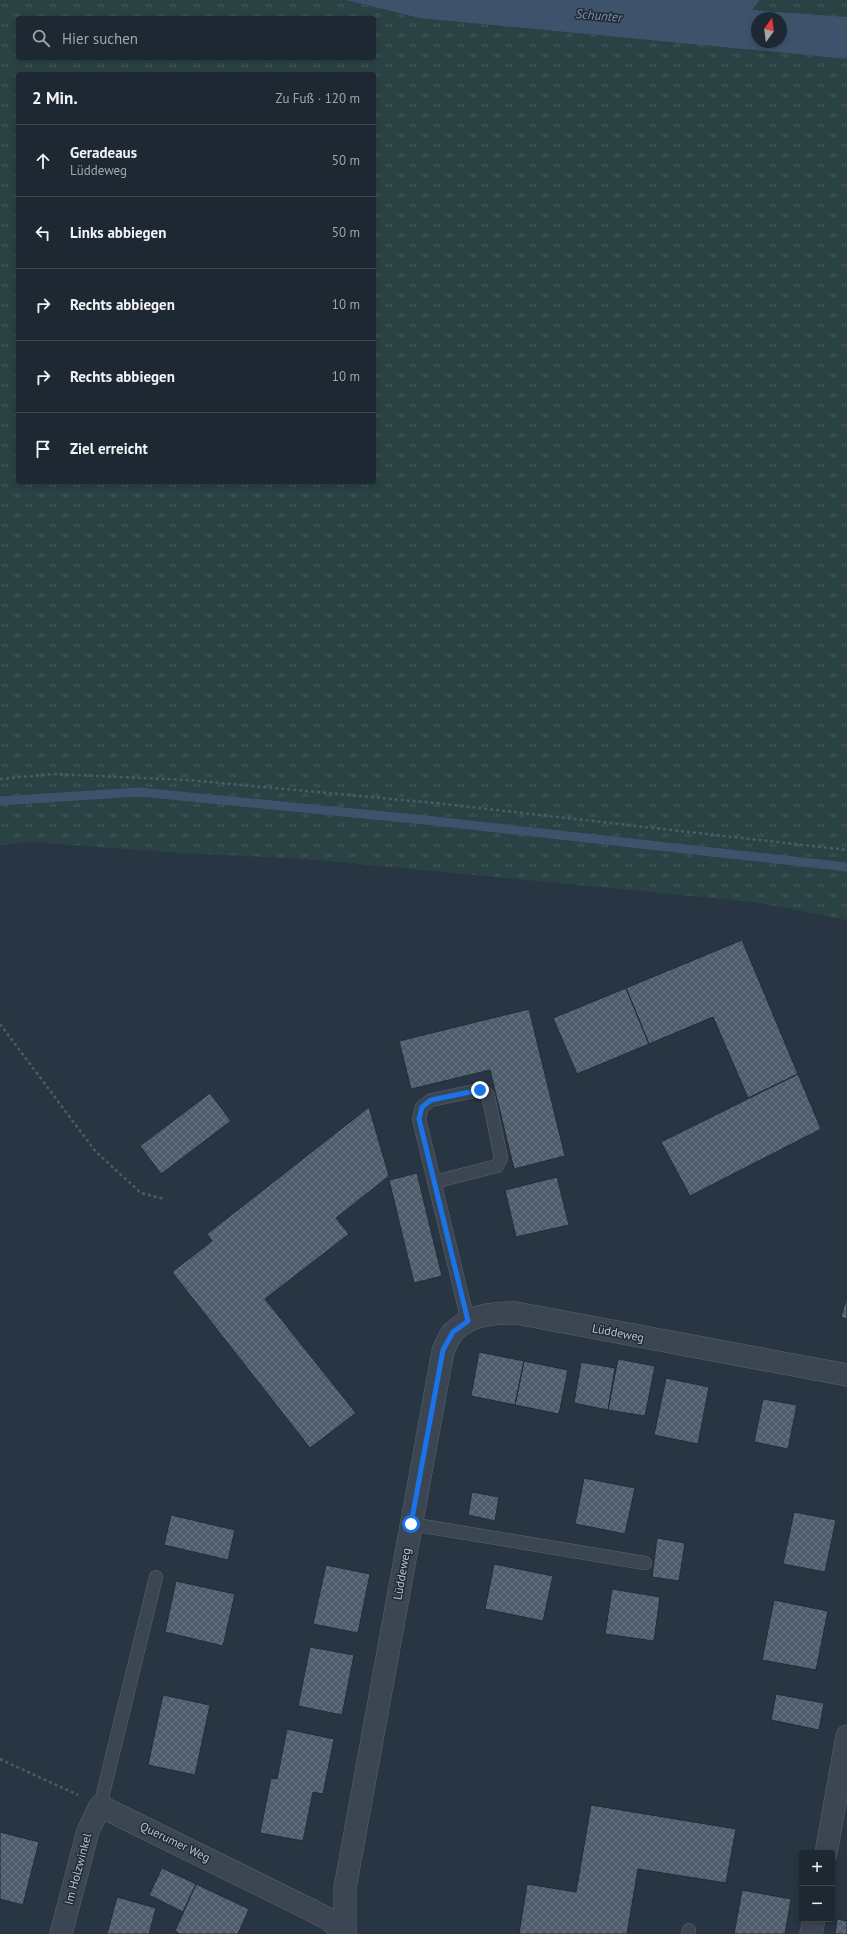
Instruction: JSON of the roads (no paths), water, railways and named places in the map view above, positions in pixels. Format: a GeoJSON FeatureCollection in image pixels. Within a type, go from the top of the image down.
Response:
{"type":"FeatureCollection","features":[{"type":"Feature","properties":{"kind":"street","name":"Lüddeweg"},"geometry":{"type":"LineString","coordinates":[[345,1934],[345,1888],[443,1350],[453,1332],[468,1321],[488,1313],[516,1313],[847,1375]]}},
{"type":"Feature","properties":{"kind":"street"},"geometry":{"type":"LineString","coordinates":[[827,1850],[847,1736]]}},
{"type":"Feature","properties":{"kind":"street","name":"Querumer Weg"},"geometry":{"type":"LineString","coordinates":[[100,1806],[311,1910],[330,1920],[345,1934]]}},
{"type":"Feature","properties":{"kind":"street","name":"Im Holzwinkel"},"geometry":{"type":"LineString","coordinates":[[61,1934],[88,1831],[100,1806]]}},
{"type":"Feature","properties":{"kind":"street"},"geometry":{"type":"LineString","coordinates":[[811,1934],[813,1922]]}},
{"type":"Feature","properties":{"kind":"lane"},"geometry":{"type":"LineString","coordinates":[[434,1182],[497,1166],[501,1158],[488,1095],[480,1090],[431,1100],[422,1107],[419,1119],[434,1182],[468,1321]]}},
{"type":"Feature","properties":{"kind":"lane"},"geometry":{"type":"LineString","coordinates":[[411,1524],[645,1563]]}},
{"type":"Feature","properties":{"kind":"lane"},"geometry":{"type":"LineString","coordinates":[[100,1806],[156,1577]]}},
{"type":"Feature","properties":{"kind":"water","name":"Schunter"},"geometry":{"type":"Polygon","coordinates":[[[346,0],[760,0],[752,10],[779,12],[751,12],[751,48],[787,48],[787,13],[847,17],[847,59],[419,18],[346,0]]]}},
{"type":"Feature","properties":{"kind":"waterway"},"geometry":{"type":"LineString","coordinates":[[0,801],[139,792],[425,820],[847,867]]}}]}
